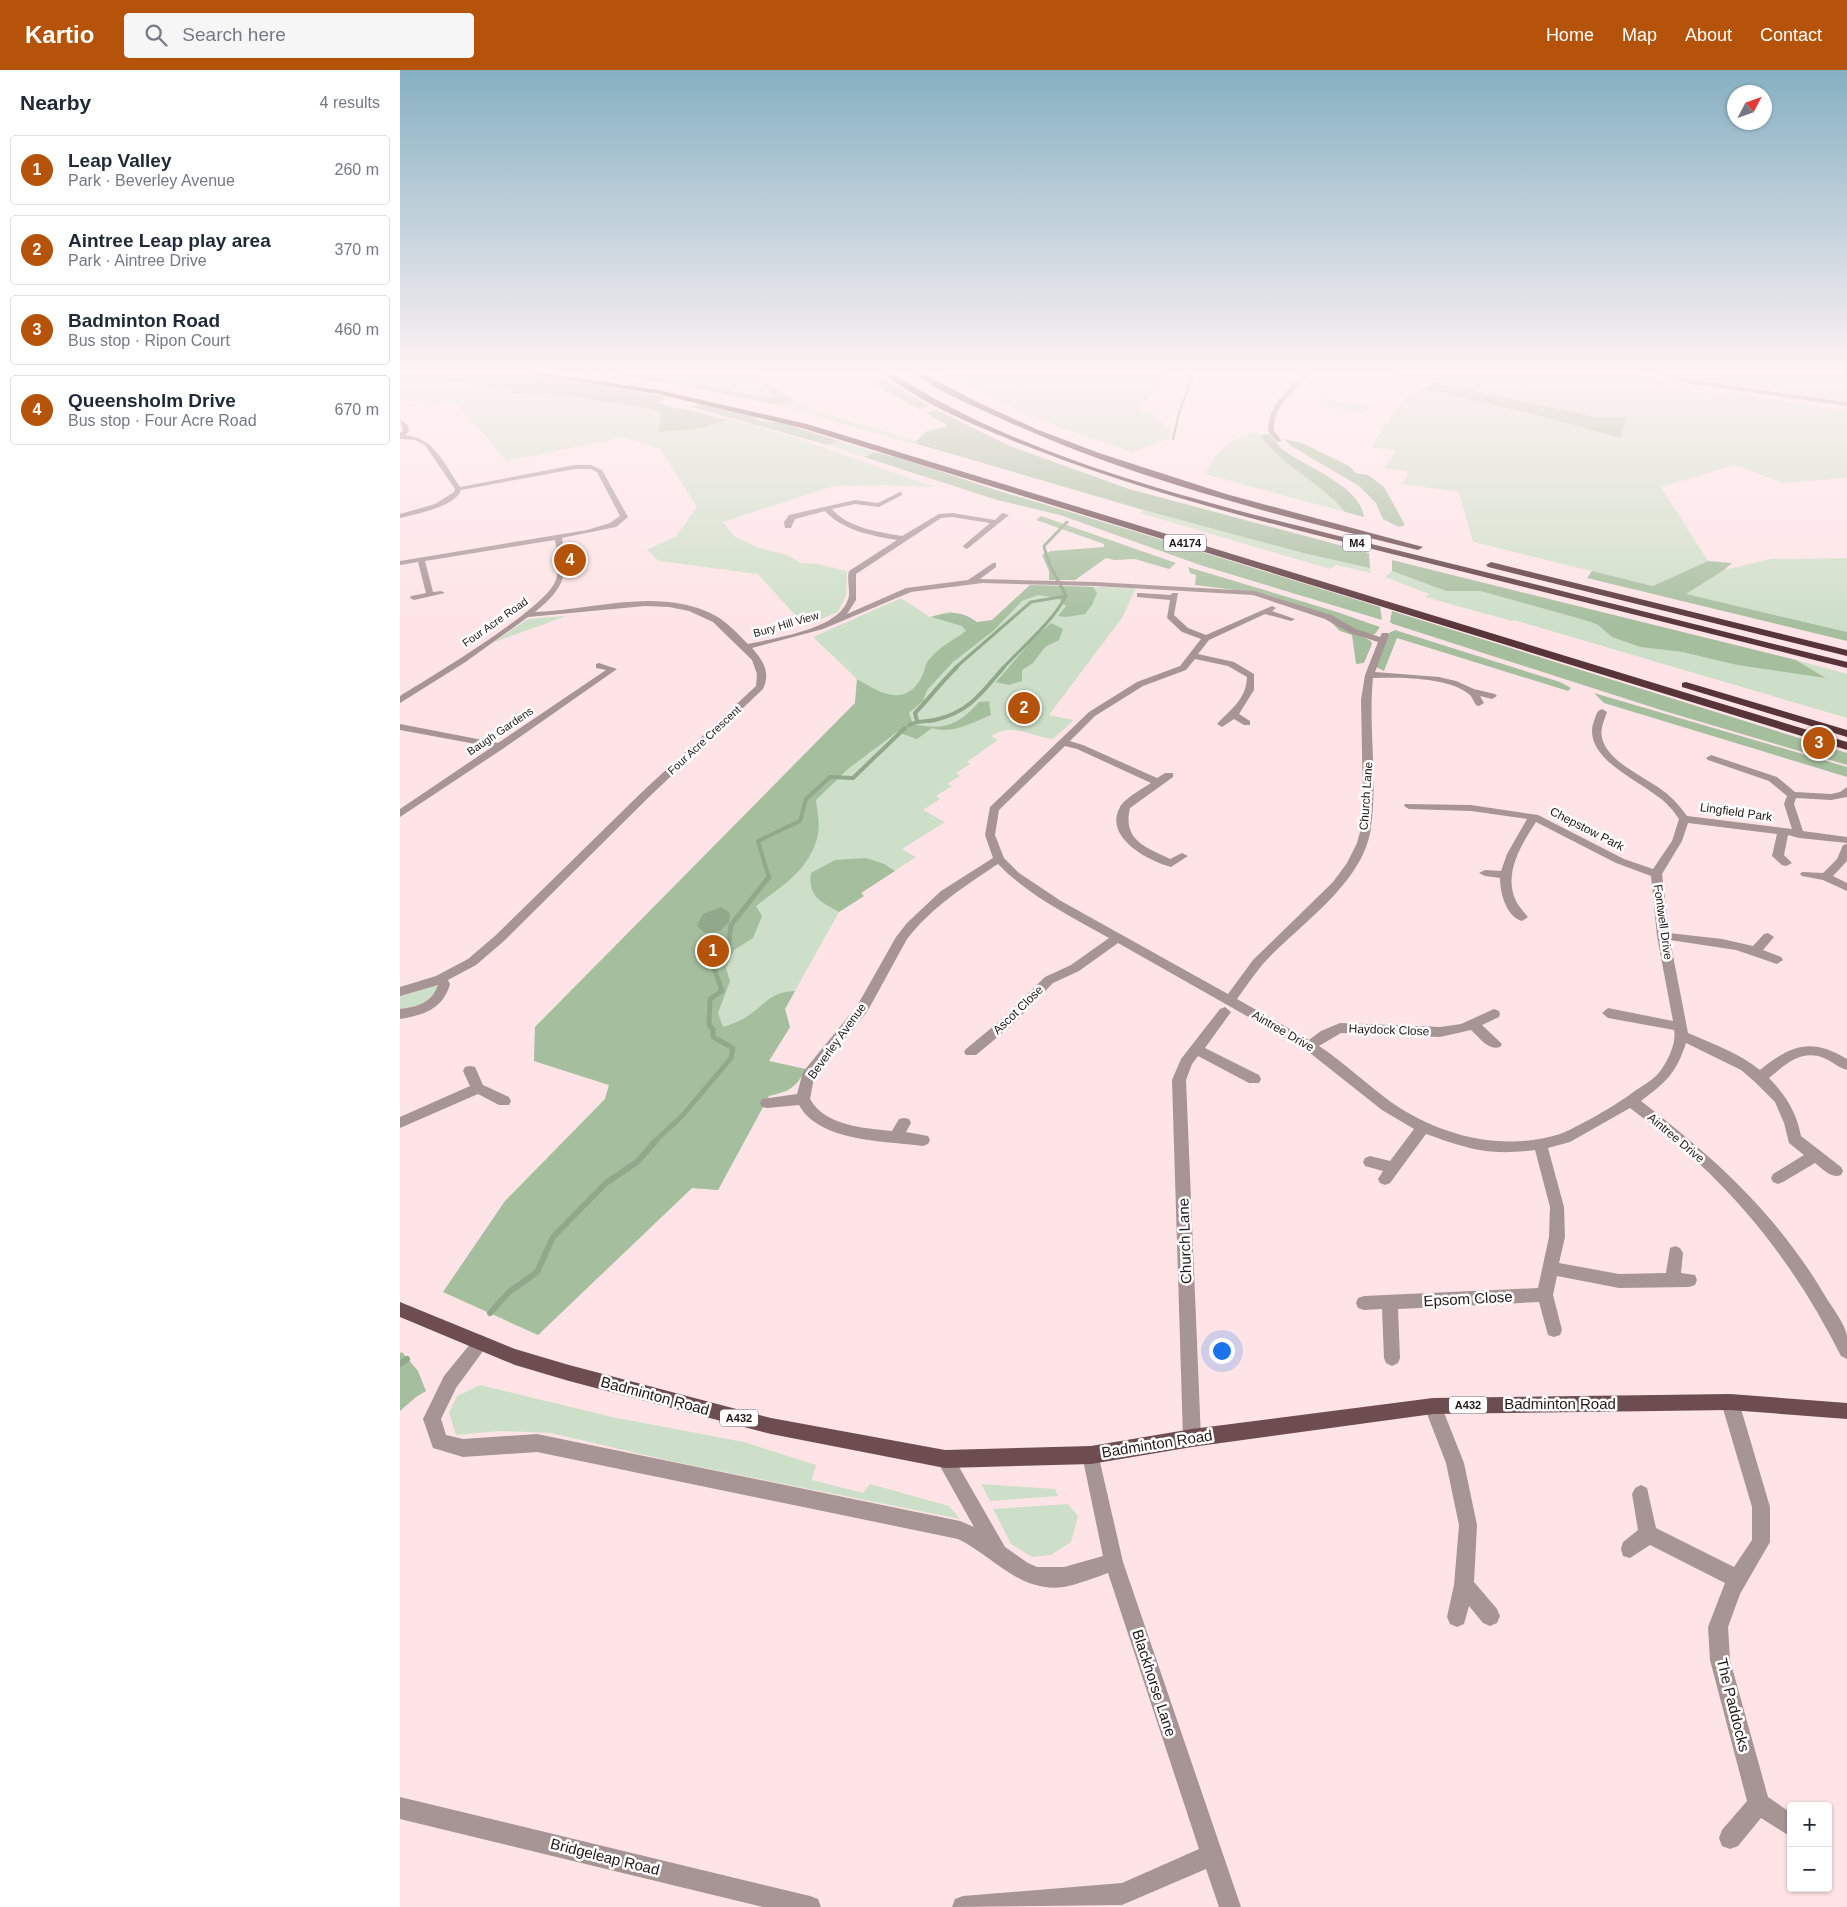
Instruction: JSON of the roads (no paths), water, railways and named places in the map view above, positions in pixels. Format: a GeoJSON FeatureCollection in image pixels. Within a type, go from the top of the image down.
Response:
{"type":"FeatureCollection","features":[{"type":"Feature","properties":{"kind":"highway","name":"A4174"},"geometry":{"type":"LineString","coordinates":[[904,457],[1847,746]]}},
{"type":"Feature","properties":{"kind":"highway","name":"A4174"},"geometry":{"type":"LineString","coordinates":[[931,457],[1525,636]]}},
{"type":"Feature","properties":{"kind":"highway","name":"M4"},"geometry":{"type":"LineString","coordinates":[[1064,457],[1138,483],[1324,535],[1847,665]]}},
{"type":"Feature","properties":{"kind":"highway","name":"M4"},"geometry":{"type":"LineString","coordinates":[[1102,457],[1220,494],[1426,549]]}},
{"type":"Feature","properties":{"kind":"highway"},"geometry":{"type":"LineString","coordinates":[[1484,563],[1847,653]]}},
{"type":"Feature","properties":{"kind":"highway"},"geometry":{"type":"LineString","coordinates":[[1676,682],[1847,734]]}},
{"type":"Feature","properties":{"kind":"main road","name":"Badminton Road"},"geometry":{"type":"LineString","coordinates":[[400,1309],[456,1334],[481,1342],[515,1357],[569,1373],[771,1426],[945,1459],[1091,1455],[1192,1438],[1433,1406],[1730,1402],[1847,1411]]}},
{"type":"Feature","properties":{"kind":"street"},"geometry":{"type":"LineString","coordinates":[[436,457],[458,489]]}},
{"type":"Feature","properties":{"kind":"street"},"geometry":{"type":"LineString","coordinates":[[400,562],[421,560],[602,528],[620,521],[624,517],[596,468],[575,467],[458,489]]}},
{"type":"Feature","properties":{"kind":"street"},"geometry":{"type":"LineString","coordinates":[[400,516],[436,506],[449,500],[457,493],[458,489]]}},
{"type":"Feature","properties":{"kind":"street"},"geometry":{"type":"LineString","coordinates":[[788,526],[787,524],[792,516],[855,502],[879,505],[900,494]]}},
{"type":"Feature","properties":{"kind":"street"},"geometry":{"type":"LineString","coordinates":[[827,508],[830,514],[840,520],[883,536],[901,538]]}},
{"type":"Feature","properties":{"kind":"street","name":"Bury Hill View"},"geometry":{"type":"LineString","coordinates":[[746,647],[812,630],[837,619],[850,606],[853,598],[852,573],[863,562],[886,551],[901,538],[939,516],[945,515],[996,522]]}},
{"type":"Feature","properties":{"kind":"street"},"geometry":{"type":"LineString","coordinates":[[967,546],[1005,515]]}},
{"type":"Feature","properties":{"kind":"street","name":"Four Acre Road"},"geometry":{"type":"LineString","coordinates":[[400,700],[527,615],[558,583],[563,561],[558,536]]}},
{"type":"Feature","properties":{"kind":"street"},"geometry":{"type":"LineString","coordinates":[[421,560],[430,595]]}},
{"type":"Feature","properties":{"kind":"street"},"geometry":{"type":"LineString","coordinates":[[837,619],[850,616],[909,590],[971,582],[993,565]]}},
{"type":"Feature","properties":{"kind":"street","name":"Church Lane"},"geometry":{"type":"LineString","coordinates":[[971,582],[1065,583],[1254,593],[1328,617],[1354,631],[1384,638],[1369,675],[1366,700],[1368,803],[1362,843],[1352,864],[1337,885],[1257,963],[1186,1062],[1179,1080],[1192,1438]]}},
{"type":"Feature","properties":{"kind":"street"},"geometry":{"type":"LineString","coordinates":[[414,598],[441,593]]}},
{"type":"Feature","properties":{"kind":"street"},"geometry":{"type":"LineString","coordinates":[[1140,594],[1174,597],[1170,616],[1185,630],[1206,638]]}},
{"type":"Feature","properties":{"kind":"street","name":"Four Acre Crescent"},"geometry":{"type":"LineString","coordinates":[[400,992],[440,979],[472,962],[500,938],[645,795],[760,687],[764,676],[762,666],[727,627],[710,616],[688,609],[660,605],[633,605],[554,615],[527,615]]}},
{"type":"Feature","properties":{"kind":"street","name":"Aintree Drive"},"geometry":{"type":"LineString","coordinates":[[1291,619],[1268,610],[1206,638],[1183,668],[1140,684],[1092,714],[994,809],[990,835],[999,859],[1015,874],[1057,904],[1118,938],[1228,1006],[1310,1046],[1387,1106],[1422,1127],[1472,1145],[1508,1148],[1540,1144],[1565,1138],[1631,1101],[1690,1147],[1754,1210],[1802,1274],[1847,1351]]}},
{"type":"Feature","properties":{"kind":"street"},"geometry":{"type":"LineString","coordinates":[[1192,656],[1229,662],[1241,667],[1251,676],[1252,688],[1234,715],[1222,724]]}},
{"type":"Feature","properties":{"kind":"street"},"geometry":{"type":"LineString","coordinates":[[599,666],[623,670]]}},
{"type":"Feature","properties":{"kind":"street","name":"Baugh Gardens"},"geometry":{"type":"LineString","coordinates":[[400,814],[613,669]]}},
{"type":"Feature","properties":{"kind":"street"},"geometry":{"type":"LineString","coordinates":[[1369,675],[1394,674],[1426,677],[1492,696]]}},
{"type":"Feature","properties":{"kind":"street"},"geometry":{"type":"LineString","coordinates":[[1473,692],[1479,703]]}},
{"type":"Feature","properties":{"kind":"street"},"geometry":{"type":"LineString","coordinates":[[1602,712],[1596,726],[1596,737],[1600,749],[1611,760],[1674,804],[1684,819]]}},
{"type":"Feature","properties":{"kind":"street"},"geometry":{"type":"LineString","coordinates":[[1234,715],[1247,722]]}},
{"type":"Feature","properties":{"kind":"street"},"geometry":{"type":"LineString","coordinates":[[400,727],[502,746]]}},
{"type":"Feature","properties":{"kind":"street"},"geometry":{"type":"LineString","coordinates":[[1062,742],[1080,747],[1158,782]]}},
{"type":"Feature","properties":{"kind":"street"},"geometry":{"type":"LineString","coordinates":[[1711,758],[1725,759],[1773,779],[1792,795],[1831,797],[1843,795],[1847,790]]}},
{"type":"Feature","properties":{"kind":"street"},"geometry":{"type":"LineString","coordinates":[[1169,775],[1125,807],[1123,820],[1131,844],[1171,864],[1182,856]]}},
{"type":"Feature","properties":{"kind":"street"},"geometry":{"type":"LineString","coordinates":[[1792,795],[1789,804],[1799,835]]}},
{"type":"Feature","properties":{"kind":"street","name":"Chepstow Park"},"geometry":{"type":"LineString","coordinates":[[1409,806],[1471,808],[1534,817],[1620,862],[1656,874]]}},
{"type":"Feature","properties":{"kind":"street","name":"Chepstow Park"},"geometry":{"type":"LineString","coordinates":[[1504,874],[1511,852],[1534,817]]}},
{"type":"Feature","properties":{"kind":"street","name":"Lingfield Park"},"geometry":{"type":"LineString","coordinates":[[1684,819],[1725,822],[1799,835],[1847,840]]}},
{"type":"Feature","properties":{"kind":"street","name":"Fontwell Drive"},"geometry":{"type":"LineString","coordinates":[[1681,1031],[1664,936],[1656,874],[1677,841],[1684,819]]}},
{"type":"Feature","properties":{"kind":"street","name":"Lingfield Park"},"geometry":{"type":"LineString","coordinates":[[1783,832],[1778,856],[1786,863]]}},
{"type":"Feature","properties":{"kind":"street"},"geometry":{"type":"LineString","coordinates":[[1826,877],[1842,860],[1847,847]]}},
{"type":"Feature","properties":{"kind":"street","name":"Beverley Avenue"},"geometry":{"type":"LineString","coordinates":[[803,1099],[808,1076],[862,1009],[902,937],[945,894],[999,859]]}},
{"type":"Feature","properties":{"kind":"street"},"geometry":{"type":"LineString","coordinates":[[1485,873],[1504,874],[1510,903],[1522,916]]}},
{"type":"Feature","properties":{"kind":"street"},"geometry":{"type":"LineString","coordinates":[[1806,874],[1826,877],[1847,887]]}},
{"type":"Feature","properties":{"kind":"street"},"geometry":{"type":"LineString","coordinates":[[1664,936],[1718,941],[1756,950],[1777,960]]}},
{"type":"Feature","properties":{"kind":"street"},"geometry":{"type":"LineString","coordinates":[[1756,950],[1768,937]]}},
{"type":"Feature","properties":{"kind":"street","name":"Ascot Close"},"geometry":{"type":"LineString","coordinates":[[971,1052],[1006,1023],[1030,996],[1049,980],[1075,968],[1118,938]]}},
{"type":"Feature","properties":{"kind":"street"},"geometry":{"type":"LineString","coordinates":[[400,1014],[417,1012],[434,1004],[442,995],[444,984],[440,979]]}},
{"type":"Feature","properties":{"kind":"street"},"geometry":{"type":"LineString","coordinates":[[1608,1013],[1681,1031],[1746,1066],[1780,1099],[1791,1123],[1794,1138],[1836,1172]]}},
{"type":"Feature","properties":{"kind":"street","name":"Haydock Close"},"geometry":{"type":"LineString","coordinates":[[1310,1046],[1326,1034],[1340,1028],[1440,1032],[1464,1028],[1494,1014]]}},
{"type":"Feature","properties":{"kind":"street"},"geometry":{"type":"LineString","coordinates":[[1473,1024],[1495,1044]]}},
{"type":"Feature","properties":{"kind":"street"},"geometry":{"type":"LineString","coordinates":[[1631,1101],[1662,1078],[1675,1057],[1681,1031]]}},
{"type":"Feature","properties":{"kind":"street"},"geometry":{"type":"LineString","coordinates":[[1196,1049],[1254,1078]]}},
{"type":"Feature","properties":{"kind":"street"},"geometry":{"type":"LineString","coordinates":[[1760,1078],[1796,1050],[1810,1050],[1832,1056],[1847,1065]]}},
{"type":"Feature","properties":{"kind":"street"},"geometry":{"type":"LineString","coordinates":[[470,1071],[478,1088],[504,1101]]}},
{"type":"Feature","properties":{"kind":"street"},"geometry":{"type":"LineString","coordinates":[[400,1123],[478,1088]]}},
{"type":"Feature","properties":{"kind":"street"},"geometry":{"type":"LineString","coordinates":[[767,1103],[803,1099],[811,1112],[832,1124],[859,1132],[922,1140]]}},
{"type":"Feature","properties":{"kind":"street"},"geometry":{"type":"LineString","coordinates":[[896,1136],[904,1123]]}},
{"type":"Feature","properties":{"kind":"street"},"geometry":{"type":"LineString","coordinates":[[1370,1162],[1389,1173],[1422,1127]]}},
{"type":"Feature","properties":{"kind":"street"},"geometry":{"type":"LineString","coordinates":[[1540,1144],[1557,1207],[1557,1237],[1545,1294],[1554,1330]]}},
{"type":"Feature","properties":{"kind":"street"},"geometry":{"type":"LineString","coordinates":[[1778,1178],[1816,1155]]}},
{"type":"Feature","properties":{"kind":"street"},"geometry":{"type":"LineString","coordinates":[[1672,1279],[1675,1253]]}},
{"type":"Feature","properties":{"kind":"street"},"geometry":{"type":"LineString","coordinates":[[1550,1268],[1575,1275],[1619,1281],[1689,1280]]}},
{"type":"Feature","properties":{"kind":"street","name":"Epsom Close"},"geometry":{"type":"LineString","coordinates":[[1364,1303],[1545,1294]]}},
{"type":"Feature","properties":{"kind":"street"},"geometry":{"type":"LineString","coordinates":[[1390,1303],[1392,1358]]}},
{"type":"Feature","properties":{"kind":"street"},"geometry":{"type":"LineString","coordinates":[[481,1342],[450,1382],[432,1419],[439,1442],[463,1448],[536,1443],[960,1530],[981,1540],[1020,1570],[1036,1577],[1064,1577],[1114,1562]]}},
{"type":"Feature","properties":{"kind":"street","name":"The Paddocks"},"geometry":{"type":"LineString","coordinates":[[1730,1402],[1761,1507],[1761,1542],[1732,1589],[1718,1627],[1720,1660],[1759,1804]]}},
{"type":"Feature","properties":{"kind":"street"},"geometry":{"type":"LineString","coordinates":[[1433,1406],[1455,1463],[1468,1524],[1464,1585],[1457,1617]]}},
{"type":"Feature","properties":{"kind":"street","name":"Blackhorse Lane"},"geometry":{"type":"LineString","coordinates":[[1091,1455],[1114,1562],[1230,1907]]}},
{"type":"Feature","properties":{"kind":"street"},"geometry":{"type":"LineString","coordinates":[[945,1459],[999,1553]]}},
{"type":"Feature","properties":{"kind":"street"},"geometry":{"type":"LineString","coordinates":[[1641,1494],[1648,1534]]}},
{"type":"Feature","properties":{"kind":"street"},"geometry":{"type":"LineString","coordinates":[[1648,1534],[1739,1580]]}},
{"type":"Feature","properties":{"kind":"street"},"geometry":{"type":"LineString","coordinates":[[1630,1549],[1648,1534]]}},
{"type":"Feature","properties":{"kind":"street"},"geometry":{"type":"LineString","coordinates":[[1464,1585],[1490,1616]]}},
{"type":"Feature","properties":{"kind":"street"},"geometry":{"type":"LineString","coordinates":[[1730,1838],[1759,1804],[1787,1823]]}},
{"type":"Feature","properties":{"kind":"street","name":"Bridgeleap Road"},"geometry":{"type":"LineString","coordinates":[[400,1808],[810,1907]]}},
{"type":"Feature","properties":{"kind":"street"},"geometry":{"type":"LineString","coordinates":[[964,1907],[1122,1894],[1211,1855]]}},
{"type":"Feature","properties":{"kind":"waterway"},"geometry":{"type":"LineString","coordinates":[[1066,596],[1050,566],[1044,546],[1067,522]]}},
{"type":"Feature","properties":{"kind":"waterway"},"geometry":{"type":"LineString","coordinates":[[955,668],[1031,602],[1066,596]]}},
{"type":"Feature","properties":{"kind":"waterway"},"geometry":{"type":"LineString","coordinates":[[1003,668],[1053,616],[1066,596]]}},
{"type":"Feature","properties":{"kind":"waterway"},"geometry":{"type":"LineString","coordinates":[[917,721],[915,713],[957,667]]}},
{"type":"Feature","properties":{"kind":"waterway"},"geometry":{"type":"LineString","coordinates":[[909,725],[935,720],[957,712],[982,693],[1004,667]]}},
{"type":"Feature","properties":{"kind":"waterway"},"geometry":{"type":"LineString","coordinates":[[769,877],[758,841],[800,821],[806,799],[830,777],[853,778],[905,728]]}},
{"type":"Feature","properties":{"kind":"waterway"},"geometry":{"type":"LineString","coordinates":[[652,1144],[683,1115],[731,1058],[733,1048],[713,1037],[713,1029],[709,1025],[710,999],[722,991],[714,968],[728,950],[731,925],[769,877]]}},
{"type":"Feature","properties":{"kind":"waterway"},"geometry":{"type":"LineString","coordinates":[[490,1313],[509,1292],[537,1272],[553,1237],[606,1183],[637,1162],[654,1143]]}},
{"type":"Feature","properties":{"kind":"waterway"},"geometry":{"type":"LineString","coordinates":[[400,1364],[407,1359]]}},
{"type":"Feature","properties":{"kind":"place","name":"Queensholm Drive"},"geometry":{"type":"Point","coordinates":[570,560]}},
{"type":"Feature","properties":{"kind":"place","name":"Aintree Leap play area"},"geometry":{"type":"Point","coordinates":[1024,708]}},
{"type":"Feature","properties":{"kind":"place","name":"Badminton Road"},"geometry":{"type":"Point","coordinates":[1819,743]}},
{"type":"Feature","properties":{"kind":"place","name":"Leap Valley"},"geometry":{"type":"Point","coordinates":[713,951]}}]}
